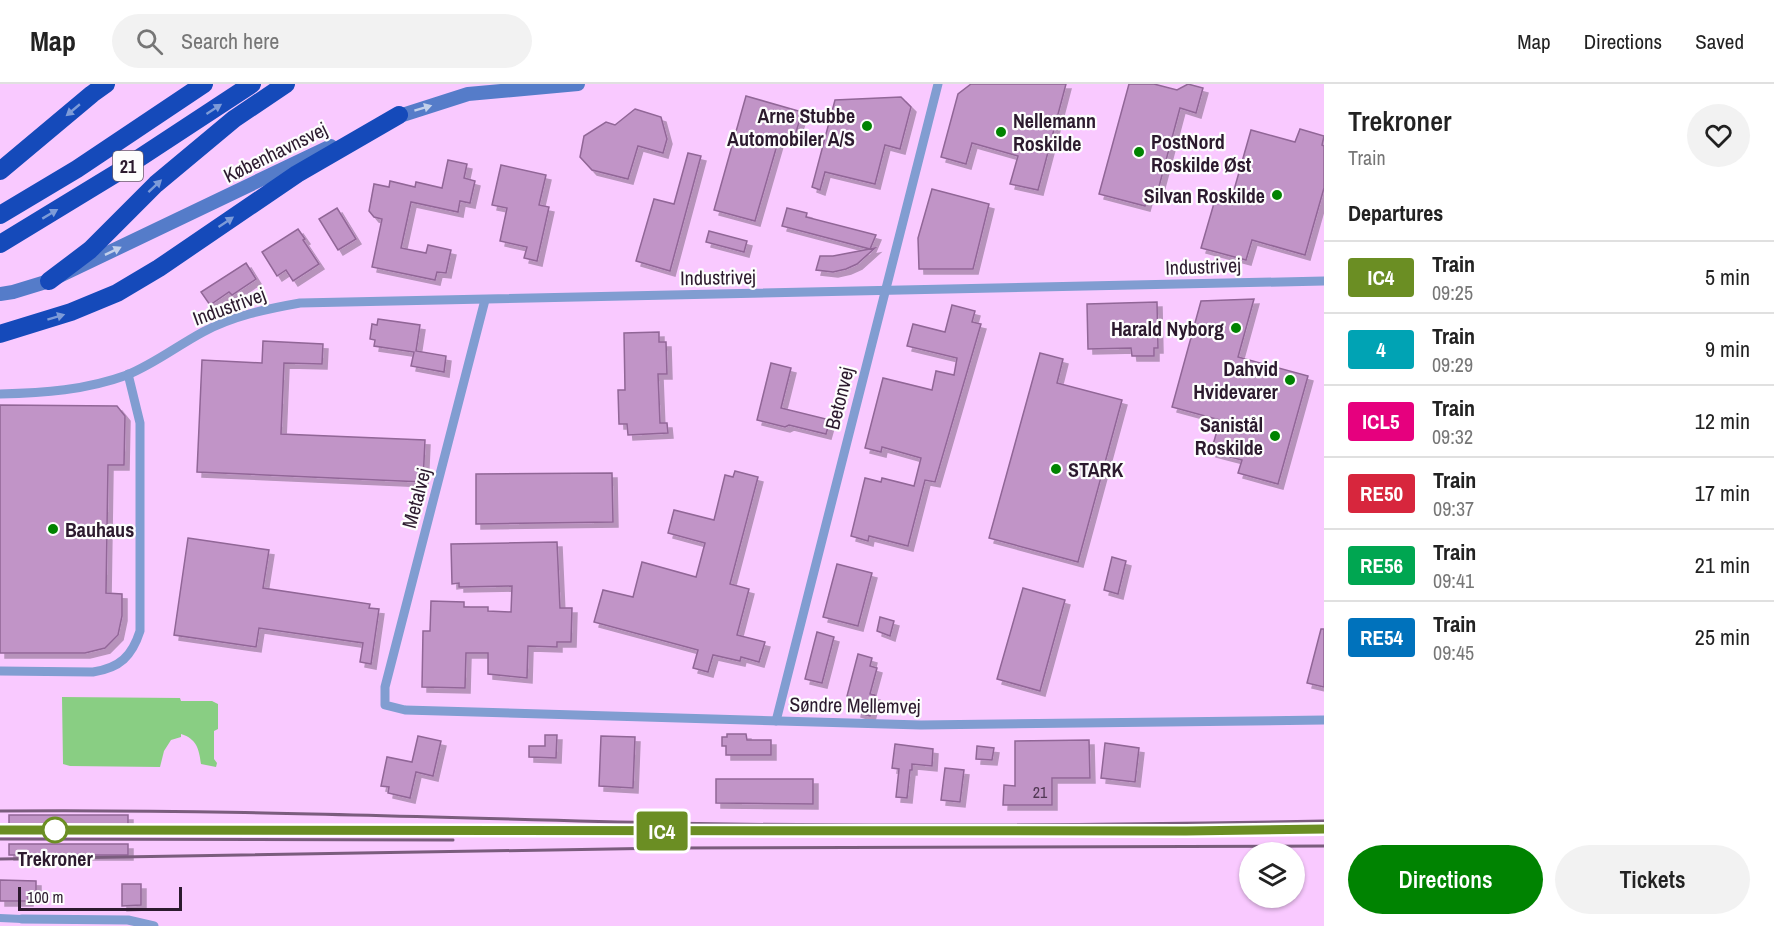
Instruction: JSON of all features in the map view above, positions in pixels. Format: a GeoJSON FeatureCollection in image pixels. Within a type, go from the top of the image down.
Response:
{"type":"FeatureCollection","features":[{"type":"Feature","properties":{"kind":"highway"},"geometry":{"type":"LineString","coordinates":[[0,171],[106,84]]}},
{"type":"Feature","properties":{"kind":"highway","name":"21"},"geometry":{"type":"LineString","coordinates":[[0,214],[77,169],[204,84]]}},
{"type":"Feature","properties":{"kind":"highway","name":"21"},"geometry":{"type":"LineString","coordinates":[[0,244],[115,174],[252,84]]}},
{"type":"Feature","properties":{"kind":"highway"},"geometry":{"type":"LineString","coordinates":[[49,281],[90,250],[156,184],[225,126],[285,84]]}},
{"type":"Feature","properties":{"kind":"highway"},"geometry":{"type":"LineString","coordinates":[[0,334],[71,312],[117,292],[159,268],[297,174],[399,115]]}},
{"type":"Feature","properties":{"kind":"main road","name":"Københavnsvej"},"geometry":{"type":"LineString","coordinates":[[0,294],[49,281],[399,115],[468,94],[578,84]]}},
{"type":"Feature","properties":{"kind":"street","name":"Betonvej"},"geometry":{"type":"LineString","coordinates":[[776,721],[938,84]]}},
{"type":"Feature","properties":{"kind":"street","name":"Industrivej"},"geometry":{"type":"LineString","coordinates":[[0,394],[40,393],[90,387],[151,364],[207,330],[261,310],[300,303],[1324,281]]}},
{"type":"Feature","properties":{"kind":"street","name":"Metalvej"},"geometry":{"type":"LineString","coordinates":[[385,705],[385,687],[485,300]]}},
{"type":"Feature","properties":{"kind":"street"},"geometry":{"type":"LineString","coordinates":[[0,671],[93,672],[108,669],[125,658],[135,646],[140,631],[140,423],[128,374]]}},
{"type":"Feature","properties":{"kind":"street","name":"Søndre Mellemvej"},"geometry":{"type":"LineString","coordinates":[[385,705],[405,710],[921,725],[1324,720]]}},
{"type":"Feature","properties":{"kind":"street"},"geometry":{"type":"LineString","coordinates":[[0,918],[128,921],[154,926]]}},
{"type":"Feature","properties":{"kind":"shaded area"},"geometry":{"type":"Polygon","coordinates":[[[62,697],[180,698],[181,701],[212,701],[218,704],[218,729],[214,731],[216,767],[201,764],[194,742],[181,734],[181,737],[171,740],[164,751],[160,767],[63,764],[62,697]]]}},
{"type":"Feature","properties":{"kind":"building","name":"Nellemann Roskilde"},"geometry":{"type":"Polygon","coordinates":[[[971,84],[1066,84],[1038,190],[1010,184],[1018,156],[972,143],[966,164],[941,157],[958,94],[971,84]]]}},
{"type":"Feature","properties":{"kind":"building","name":"PostNord Roskilde Øst"},"geometry":{"type":"Polygon","coordinates":[[[1129,84],[1154,84],[1177,90],[1188,84],[1203,88],[1196,113],[1180,108],[1157,194],[1149,192],[1145,206],[1099,194],[1129,84]]]}},
{"type":"Feature","properties":{"kind":"building"},"geometry":{"type":"Polygon","coordinates":[[[746,96],[802,112],[794,139],[780,135],[755,221],[714,210],[746,96]]]}},
{"type":"Feature","properties":{"kind":"building","name":"Arne Stubbe Automobiler A/S"},"geometry":{"type":"Polygon","coordinates":[[[901,97],[911,107],[900,149],[885,145],[875,184],[825,172],[820,190],[812,187],[835,100],[901,97]]]}},
{"type":"Feature","properties":{"kind":"building"},"geometry":{"type":"Polygon","coordinates":[[[635,109],[661,117],[667,139],[663,153],[638,146],[628,179],[592,170],[580,157],[584,136],[606,122],[615,125],[635,109]]]}},
{"type":"Feature","properties":{"kind":"building","name":"Silvan Roskilde"},"geometry":{"type":"Polygon","coordinates":[[[1300,129],[1324,136],[1322,145],[1324,146],[1324,188],[1305,255],[1252,240],[1246,260],[1201,248],[1217,193],[1232,197],[1251,130],[1295,142],[1300,129]]]}},
{"type":"Feature","properties":{"kind":"building"},"geometry":{"type":"Polygon","coordinates":[[[688,153],[701,156],[670,271],[636,261],[654,199],[674,204],[688,153]]]}},
{"type":"Feature","properties":{"kind":"building"},"geometry":{"type":"Polygon","coordinates":[[[448,160],[467,164],[464,178],[475,181],[470,203],[460,201],[458,212],[411,202],[401,248],[426,253],[428,245],[451,250],[446,273],[437,272],[435,280],[372,267],[382,219],[374,217],[369,211],[374,184],[389,187],[390,181],[415,187],[416,182],[442,188],[448,160]]]}},
{"type":"Feature","properties":{"kind":"building"},"geometry":{"type":"Polygon","coordinates":[[[501,165],[546,175],[539,205],[549,207],[537,261],[524,258],[527,247],[500,241],[507,208],[492,205],[501,165]]]}},
{"type":"Feature","properties":{"kind":"building"},"geometry":{"type":"Polygon","coordinates":[[[932,189],[989,204],[973,269],[919,269],[918,238],[932,189]]]}},
{"type":"Feature","properties":{"kind":"building"},"geometry":{"type":"Polygon","coordinates":[[[337,208],[356,239],[338,250],[319,219],[337,208]]]}},
{"type":"Feature","properties":{"kind":"building"},"geometry":{"type":"Polygon","coordinates":[[[787,208],[807,213],[806,217],[876,235],[870,249],[782,226],[787,208]]]}},
{"type":"Feature","properties":{"kind":"building"},"geometry":{"type":"Polygon","coordinates":[[[298,229],[319,264],[293,281],[286,270],[277,276],[262,252],[298,229]]]}},
{"type":"Feature","properties":{"kind":"building"},"geometry":{"type":"Polygon","coordinates":[[[709,231],[747,241],[744,252],[706,242],[709,231]]]}},
{"type":"Feature","properties":{"kind":"building"},"geometry":{"type":"Polygon","coordinates":[[[875,248],[857,264],[846,269],[833,272],[816,270],[820,256],[833,256],[875,248]]]}},
{"type":"Feature","properties":{"kind":"building"},"geometry":{"type":"Polygon","coordinates":[[[246,263],[256,279],[232,295],[229,292],[210,305],[201,292],[246,263]]]}},
{"type":"Feature","properties":{"kind":"building"},"geometry":{"type":"Polygon","coordinates":[[[1254,299],[1238,357],[1308,376],[1278,484],[1238,473],[1242,460],[1211,452],[1220,420],[1172,407],[1201,301],[1254,299]]]}},
{"type":"Feature","properties":{"kind":"building"},"geometry":{"type":"Polygon","coordinates":[[[1157,302],[1158,348],[1154,348],[1154,356],[1132,356],[1131,348],[1088,349],[1087,304],[1157,302]]]}},
{"type":"Feature","properties":{"kind":"building"},"geometry":{"type":"Polygon","coordinates":[[[952,305],[975,311],[972,322],[981,324],[935,482],[925,480],[908,546],[869,536],[868,541],[851,536],[865,478],[881,482],[882,478],[914,486],[921,458],[882,447],[881,452],[865,448],[883,378],[932,390],[936,371],[954,375],[957,358],[907,346],[913,324],[945,332],[952,305]]]}},
{"type":"Feature","properties":{"kind":"building"},"geometry":{"type":"Polygon","coordinates":[[[378,319],[420,325],[416,351],[446,356],[444,372],[411,366],[414,352],[374,346],[375,340],[370,339],[372,324],[377,325],[378,319]]]}},
{"type":"Feature","properties":{"kind":"building"},"geometry":{"type":"Polygon","coordinates":[[[659,332],[659,342],[666,342],[667,374],[658,374],[660,423],[667,423],[668,433],[628,435],[627,424],[619,424],[618,390],[625,390],[624,333],[659,332]]]}},
{"type":"Feature","properties":{"kind":"building"},"geometry":{"type":"Polygon","coordinates":[[[263,341],[323,344],[322,364],[284,363],[281,434],[425,440],[423,482],[197,472],[202,360],[262,363],[263,341]]]}},
{"type":"Feature","properties":{"kind":"building","name":"STARK"},"geometry":{"type":"Polygon","coordinates":[[[1040,353],[1063,359],[1057,383],[1122,400],[1078,562],[989,538],[1040,353]]]}},
{"type":"Feature","properties":{"kind":"building"},"geometry":{"type":"Polygon","coordinates":[[[771,363],[791,368],[781,408],[830,420],[826,434],[757,420],[771,363]]]}},
{"type":"Feature","properties":{"kind":"building","name":"Bauhaus"},"geometry":{"type":"Polygon","coordinates":[[[0,405],[117,406],[125,416],[124,465],[108,465],[106,593],[122,594],[122,616],[118,635],[105,648],[85,653],[0,653],[0,405]]]}},
{"type":"Feature","properties":{"kind":"building"},"geometry":{"type":"Polygon","coordinates":[[[735,471],[758,477],[730,584],[749,589],[737,635],[765,642],[759,662],[741,657],[740,661],[713,655],[708,672],[693,668],[698,650],[594,622],[603,590],[633,597],[642,562],[696,577],[705,543],[668,533],[674,510],[714,520],[725,475],[733,477],[735,471]]]}},
{"type":"Feature","properties":{"kind":"building"},"geometry":{"type":"Polygon","coordinates":[[[612,473],[613,522],[476,524],[476,474],[612,473]]]}},
{"type":"Feature","properties":{"kind":"building"},"geometry":{"type":"Polygon","coordinates":[[[188,538],[269,550],[263,588],[370,604],[369,608],[379,609],[371,664],[360,662],[363,643],[259,628],[256,647],[174,635],[188,538]]]}},
{"type":"Feature","properties":{"kind":"building"},"geometry":{"type":"Polygon","coordinates":[[[557,542],[560,608],[572,608],[571,642],[557,642],[557,647],[528,646],[527,678],[488,674],[488,653],[466,653],[465,688],[422,687],[423,631],[430,631],[431,601],[464,602],[464,607],[488,607],[488,611],[511,612],[512,586],[459,587],[459,583],[452,584],[451,544],[557,542]]]}},
{"type":"Feature","properties":{"kind":"building"},"geometry":{"type":"Polygon","coordinates":[[[1112,557],[1126,561],[1118,594],[1104,590],[1112,557]]]}},
{"type":"Feature","properties":{"kind":"building"},"geometry":{"type":"Polygon","coordinates":[[[837,564],[872,573],[858,626],[823,617],[837,564]]]}},
{"type":"Feature","properties":{"kind":"building"},"geometry":{"type":"Polygon","coordinates":[[[1023,588],[1065,600],[1040,691],[997,679],[1023,588]]]}},
{"type":"Feature","properties":{"kind":"building"},"geometry":{"type":"Polygon","coordinates":[[[880,617],[894,621],[890,636],[877,631],[880,617]]]}},
{"type":"Feature","properties":{"kind":"building"},"geometry":{"type":"Polygon","coordinates":[[[1321,629],[1324,629],[1324,687],[1307,683],[1321,629]]]}},
{"type":"Feature","properties":{"kind":"building"},"geometry":{"type":"Polygon","coordinates":[[[817,632],[834,637],[822,683],[805,679],[817,632]]]}},
{"type":"Feature","properties":{"kind":"building"},"geometry":{"type":"Polygon","coordinates":[[[858,654],[872,658],[870,666],[877,668],[870,694],[875,695],[870,716],[856,712],[859,700],[847,696],[858,654]]]}},
{"type":"Feature","properties":{"kind":"building"},"geometry":{"type":"Polygon","coordinates":[[[727,734],[746,734],[747,740],[771,740],[771,755],[726,755],[726,746],[722,746],[722,737],[727,737],[727,734]]]}},
{"type":"Feature","properties":{"kind":"building"},"geometry":{"type":"Polygon","coordinates":[[[545,735],[557,735],[556,758],[529,757],[529,746],[545,746],[545,735]]]}},
{"type":"Feature","properties":{"kind":"building"},"geometry":{"type":"Polygon","coordinates":[[[418,736],[441,741],[433,776],[416,772],[410,798],[388,793],[389,787],[381,786],[387,757],[412,762],[418,736]]]}},
{"type":"Feature","properties":{"kind":"building"},"geometry":{"type":"Polygon","coordinates":[[[601,736],[635,737],[633,788],[599,786],[601,736]]]}},
{"type":"Feature","properties":{"kind":"building"},"geometry":{"type":"Polygon","coordinates":[[[1089,740],[1090,778],[1052,778],[1052,805],[1003,805],[1004,785],[1015,786],[1015,741],[1089,740]]]}},
{"type":"Feature","properties":{"kind":"building"},"geometry":{"type":"Polygon","coordinates":[[[1105,743],[1139,748],[1135,782],[1101,778],[1105,743]]]}},
{"type":"Feature","properties":{"kind":"building"},"geometry":{"type":"Polygon","coordinates":[[[895,744],[933,749],[932,766],[912,764],[907,798],[896,797],[899,769],[892,768],[895,744]]]}},
{"type":"Feature","properties":{"kind":"building"},"geometry":{"type":"Polygon","coordinates":[[[977,746],[994,748],[992,760],[976,759],[977,746]]]}},
{"type":"Feature","properties":{"kind":"building"},"geometry":{"type":"Polygon","coordinates":[[[945,768],[964,770],[960,802],[941,800],[945,768]]]}},
{"type":"Feature","properties":{"kind":"building"},"geometry":{"type":"Polygon","coordinates":[[[716,779],[813,779],[813,804],[716,803],[716,779]]]}},
{"type":"Feature","properties":{"kind":"building"},"geometry":{"type":"Polygon","coordinates":[[[9,815],[128,815],[128,826],[9,825],[9,815]]]}},
{"type":"Feature","properties":{"kind":"building"},"geometry":{"type":"Polygon","coordinates":[[[9,844],[128,844],[128,855],[9,855],[9,844]]]}},
{"type":"Feature","properties":{"kind":"building"},"geometry":{"type":"Polygon","coordinates":[[[0,880],[36,881],[36,897],[28,896],[28,901],[0,901],[0,880]]]}},
{"type":"Feature","properties":{"kind":"building"},"geometry":{"type":"Polygon","coordinates":[[[122,884],[141,884],[141,905],[122,906],[122,884]]]}},
{"type":"Feature","properties":{"kind":"railway"},"geometry":{"type":"LineString","coordinates":[[0,811],[250,813],[830,825],[1324,821]]}},
{"type":"Feature","properties":{"kind":"railway"},"geometry":{"type":"LineString","coordinates":[[0,830],[661,831]]}},
{"type":"Feature","properties":{"kind":"railway"},"geometry":{"type":"LineString","coordinates":[[0,839],[453,840]]}},
{"type":"Feature","properties":{"kind":"railway"},"geometry":{"type":"LineString","coordinates":[[0,859],[669,848],[1324,846]]}},
{"type":"Feature","properties":{"kind":"train","name":"IC4"},"geometry":{"type":"LineString","coordinates":[[0,830],[1186,831],[1324,829]]}},
{"type":"Feature","properties":{"kind":"place","name":"Arne Stubbe Automobiler A/S"},"geometry":{"type":"Point","coordinates":[867,126]}},
{"type":"Feature","properties":{"kind":"place","name":"Nellemann Roskilde"},"geometry":{"type":"Point","coordinates":[1001,132]}},
{"type":"Feature","properties":{"kind":"place","name":"PostNord Roskilde Øst"},"geometry":{"type":"Point","coordinates":[1139,152]}},
{"type":"Feature","properties":{"kind":"place","name":"Silvan Roskilde"},"geometry":{"type":"Point","coordinates":[1277,195]}},
{"type":"Feature","properties":{"kind":"place","name":"Harald Nyborg"},"geometry":{"type":"Point","coordinates":[1236,328]}},
{"type":"Feature","properties":{"kind":"place","name":"Dahvid Hvidevarer"},"geometry":{"type":"Point","coordinates":[1290,380]}},
{"type":"Feature","properties":{"kind":"place","name":"Sanistål Roskilde"},"geometry":{"type":"Point","coordinates":[1275,436]}},
{"type":"Feature","properties":{"kind":"place","name":"STARK"},"geometry":{"type":"Point","coordinates":[1056,469]}},
{"type":"Feature","properties":{"kind":"place","name":"Bauhaus"},"geometry":{"type":"Point","coordinates":[53,529]}},
{"type":"Feature","properties":{"kind":"place","name":"Trekroner"},"geometry":{"type":"Point","coordinates":[55,830]}}]}
